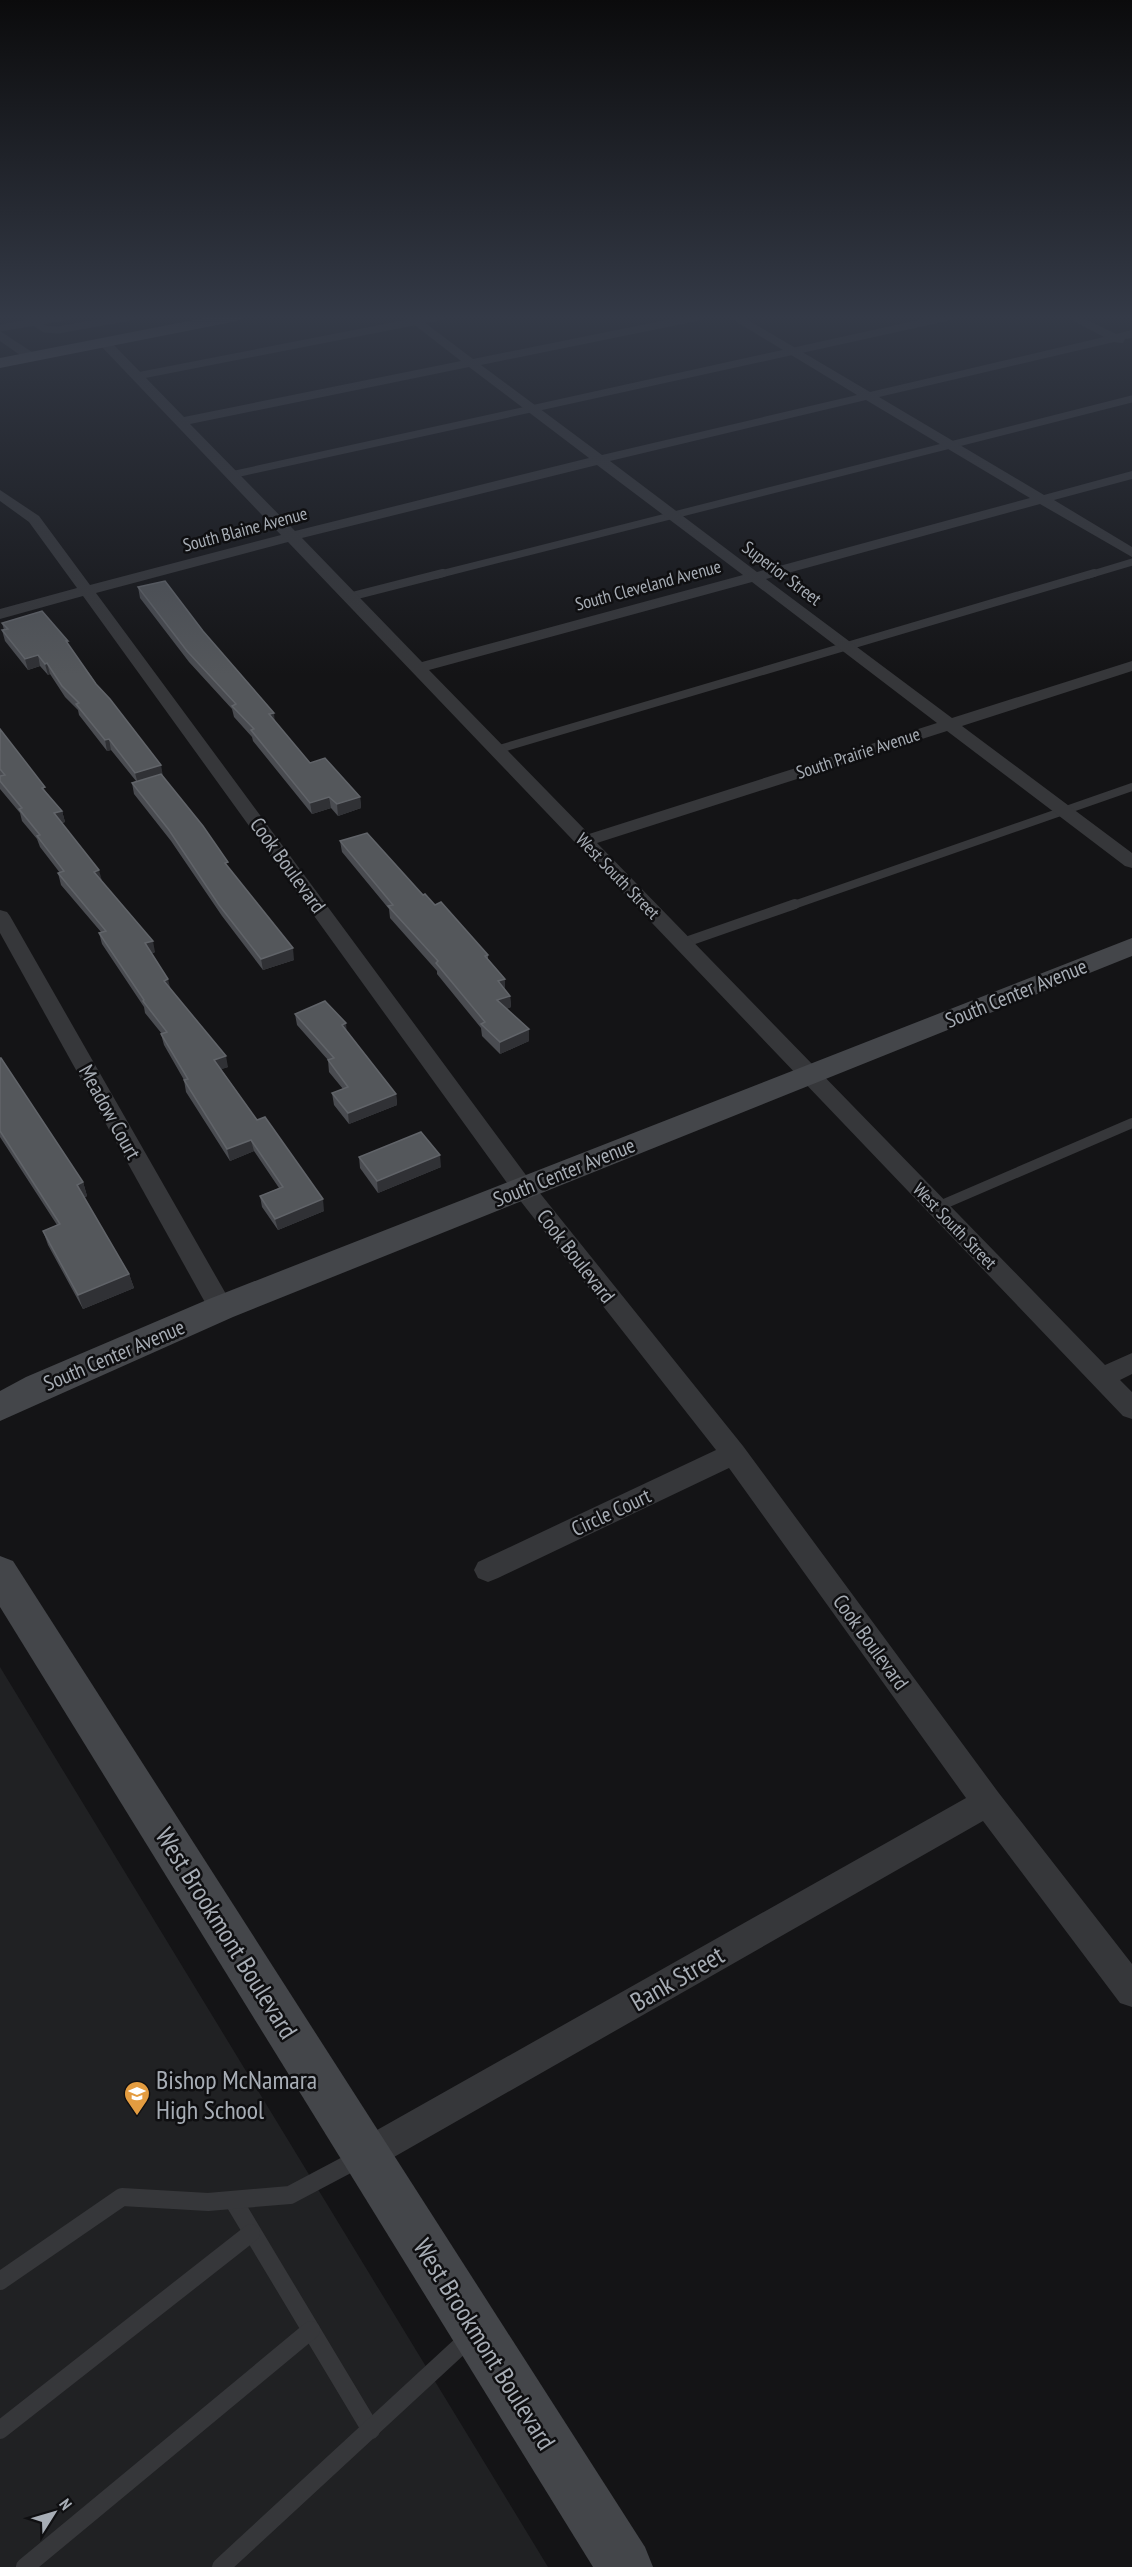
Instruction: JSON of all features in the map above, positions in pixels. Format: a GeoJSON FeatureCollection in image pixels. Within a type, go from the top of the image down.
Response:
{"type":"FeatureCollection","features":[{"type":"Feature","properties":{"kind":"street","name":"West South Street"},"geometry":{"type":"LineString","coordinates":[[194,436],[289,537],[1132,1409]]}},
{"type":"Feature","properties":{"kind":"street","name":"Superior Street"},"geometry":{"type":"LineString","coordinates":[[568,436],[1132,862]]}},
{"type":"Feature","properties":{"kind":"street","name":"South Blaine Avenue"},"geometry":{"type":"LineString","coordinates":[[0,614],[289,537],[698,436]]}},
{"type":"Feature","properties":{"kind":"street"},"geometry":{"type":"LineString","coordinates":[[935,436],[1132,553]]}},
{"type":"Feature","properties":{"kind":"street","name":"South Cleveland Avenue"},"geometry":{"type":"LineString","coordinates":[[418,668],[1132,475]]}},
{"type":"Feature","properties":{"kind":"street","name":"Cook Boulevard"},"geometry":{"type":"LineString","coordinates":[[0,494],[34,519],[523,1188],[734,1454],[987,1802],[1132,1990]]}},
{"type":"Feature","properties":{"kind":"street","name":"South Prairie Avenue"},"geometry":{"type":"LineString","coordinates":[[584,841],[1132,666]]}},
{"type":"Feature","properties":{"kind":"street","name":"Meadow Court"},"geometry":{"type":"LineString","coordinates":[[0,916],[221,1308]]}},
{"type":"Feature","properties":{"kind":"street","name":"South Center Avenue"},"geometry":{"type":"LineString","coordinates":[[0,1407],[38,1387],[221,1308],[1132,946]]}},
{"type":"Feature","properties":{"kind":"street"},"geometry":{"type":"LineString","coordinates":[[1102,1378],[1132,1363]]}},
{"type":"Feature","properties":{"kind":"street","name":"Circle Court"},"geometry":{"type":"LineString","coordinates":[[488,1570],[734,1454]]}},
{"type":"Feature","properties":{"kind":"street","name":"West Brookmont Boulevard"},"geometry":{"type":"LineString","coordinates":[[0,1573],[625,2567]]}},
{"type":"Feature","properties":{"kind":"street","name":"Bank Street"},"geometry":{"type":"LineString","coordinates":[[366,2155],[987,1802]]}},
{"type":"Feature","properties":{"kind":"lane"},"geometry":{"type":"LineString","coordinates":[[231,475],[410,436]]}},
{"type":"Feature","properties":{"kind":"lane"},"geometry":{"type":"LineString","coordinates":[[349,597],[987,436]]}},
{"type":"Feature","properties":{"kind":"lane"},"geometry":{"type":"LineString","coordinates":[[496,750],[1132,562]]}},
{"type":"Feature","properties":{"kind":"lane"},"geometry":{"type":"LineString","coordinates":[[683,944],[1132,787]]}},
{"type":"Feature","properties":{"kind":"lane"},"geometry":{"type":"LineString","coordinates":[[937,1207],[1132,1123]]}},
{"type":"Feature","properties":{"kind":"lane"},"geometry":{"type":"LineString","coordinates":[[0,2281],[122,2197],[208,2202],[290,2194],[366,2155]]}},
{"type":"Feature","properties":{"kind":"lane"},"geometry":{"type":"LineString","coordinates":[[234,2200],[251,2233],[371,2430]]}},
{"type":"Feature","properties":{"kind":"lane"},"geometry":{"type":"LineString","coordinates":[[0,2430],[251,2233]]}},
{"type":"Feature","properties":{"kind":"lane"},"geometry":{"type":"LineString","coordinates":[[25,2567],[311,2330]]}},
{"type":"Feature","properties":{"kind":"lane"},"geometry":{"type":"LineString","coordinates":[[221,2567],[477,2331]]}},
{"type":"Feature","properties":{"kind":"shaded area","name":"Bishop McNamara High School"},"geometry":{"type":"Polygon","coordinates":[[[0,1667],[548,2567],[0,2567],[0,1667]]]}},
{"type":"Feature","properties":{"kind":"building"},"geometry":{"type":"Polygon","coordinates":[[[165,581],[203,631],[274,713],[269,714],[310,763],[325,758],[360,797],[337,804],[329,797],[310,803],[251,730],[254,729],[232,706],[236,704],[187,651],[138,587],[165,581]]]}},
{"type":"Feature","properties":{"kind":"building"},"geometry":{"type":"Polygon","coordinates":[[[42,611],[68,641],[66,641],[96,684],[161,765],[135,773],[109,739],[105,740],[76,704],[79,703],[62,686],[47,663],[45,664],[38,655],[25,659],[2,630],[8,629],[2,623],[42,611]]]}},
{"type":"Feature","properties":{"kind":"building"},"geometry":{"type":"Polygon","coordinates":[[[0,729],[45,787],[42,788],[62,811],[54,813],[99,870],[94,872],[153,941],[145,943],[168,979],[164,981],[226,1056],[214,1060],[257,1120],[265,1117],[323,1199],[275,1219],[260,1196],[283,1187],[251,1140],[227,1149],[184,1080],[188,1079],[161,1034],[167,1032],[143,1001],[99,933],[106,931],[58,873],[64,871],[19,809],[22,808],[0,781],[0,776],[5,775],[0,769],[0,729]]]}},
{"type":"Feature","properties":{"kind":"building"},"geometry":{"type":"Polygon","coordinates":[[[161,774],[203,826],[228,862],[225,863],[293,948],[261,959],[219,905],[169,830],[132,783],[161,774]]]}},
{"type":"Feature","properties":{"kind":"building"},"geometry":{"type":"Polygon","coordinates":[[[367,833],[423,895],[425,894],[435,905],[441,902],[488,955],[485,956],[505,979],[498,981],[510,996],[497,1000],[529,1029],[500,1042],[481,1024],[485,1022],[436,963],[438,961],[388,906],[393,905],[340,841],[367,833]]]}},
{"type":"Feature","properties":{"kind":"building"},"geometry":{"type":"Polygon","coordinates":[[[325,1001],[346,1023],[342,1025],[396,1094],[348,1113],[332,1093],[348,1087],[328,1060],[334,1058],[295,1014],[325,1001]]]}},
{"type":"Feature","properties":{"kind":"building"},"geometry":{"type":"Polygon","coordinates":[[[0,1058],[83,1182],[77,1185],[129,1274],[78,1295],[43,1231],[60,1224],[0,1131],[0,1058]]]}},
{"type":"Feature","properties":{"kind":"building"},"geometry":{"type":"Polygon","coordinates":[[[421,1132],[440,1155],[377,1181],[359,1157],[421,1132]]]}},
{"type":"Feature","properties":{"kind":"place","name":"Bishop McNamara High School"},"geometry":{"type":"Point","coordinates":[137,2117]}}]}
